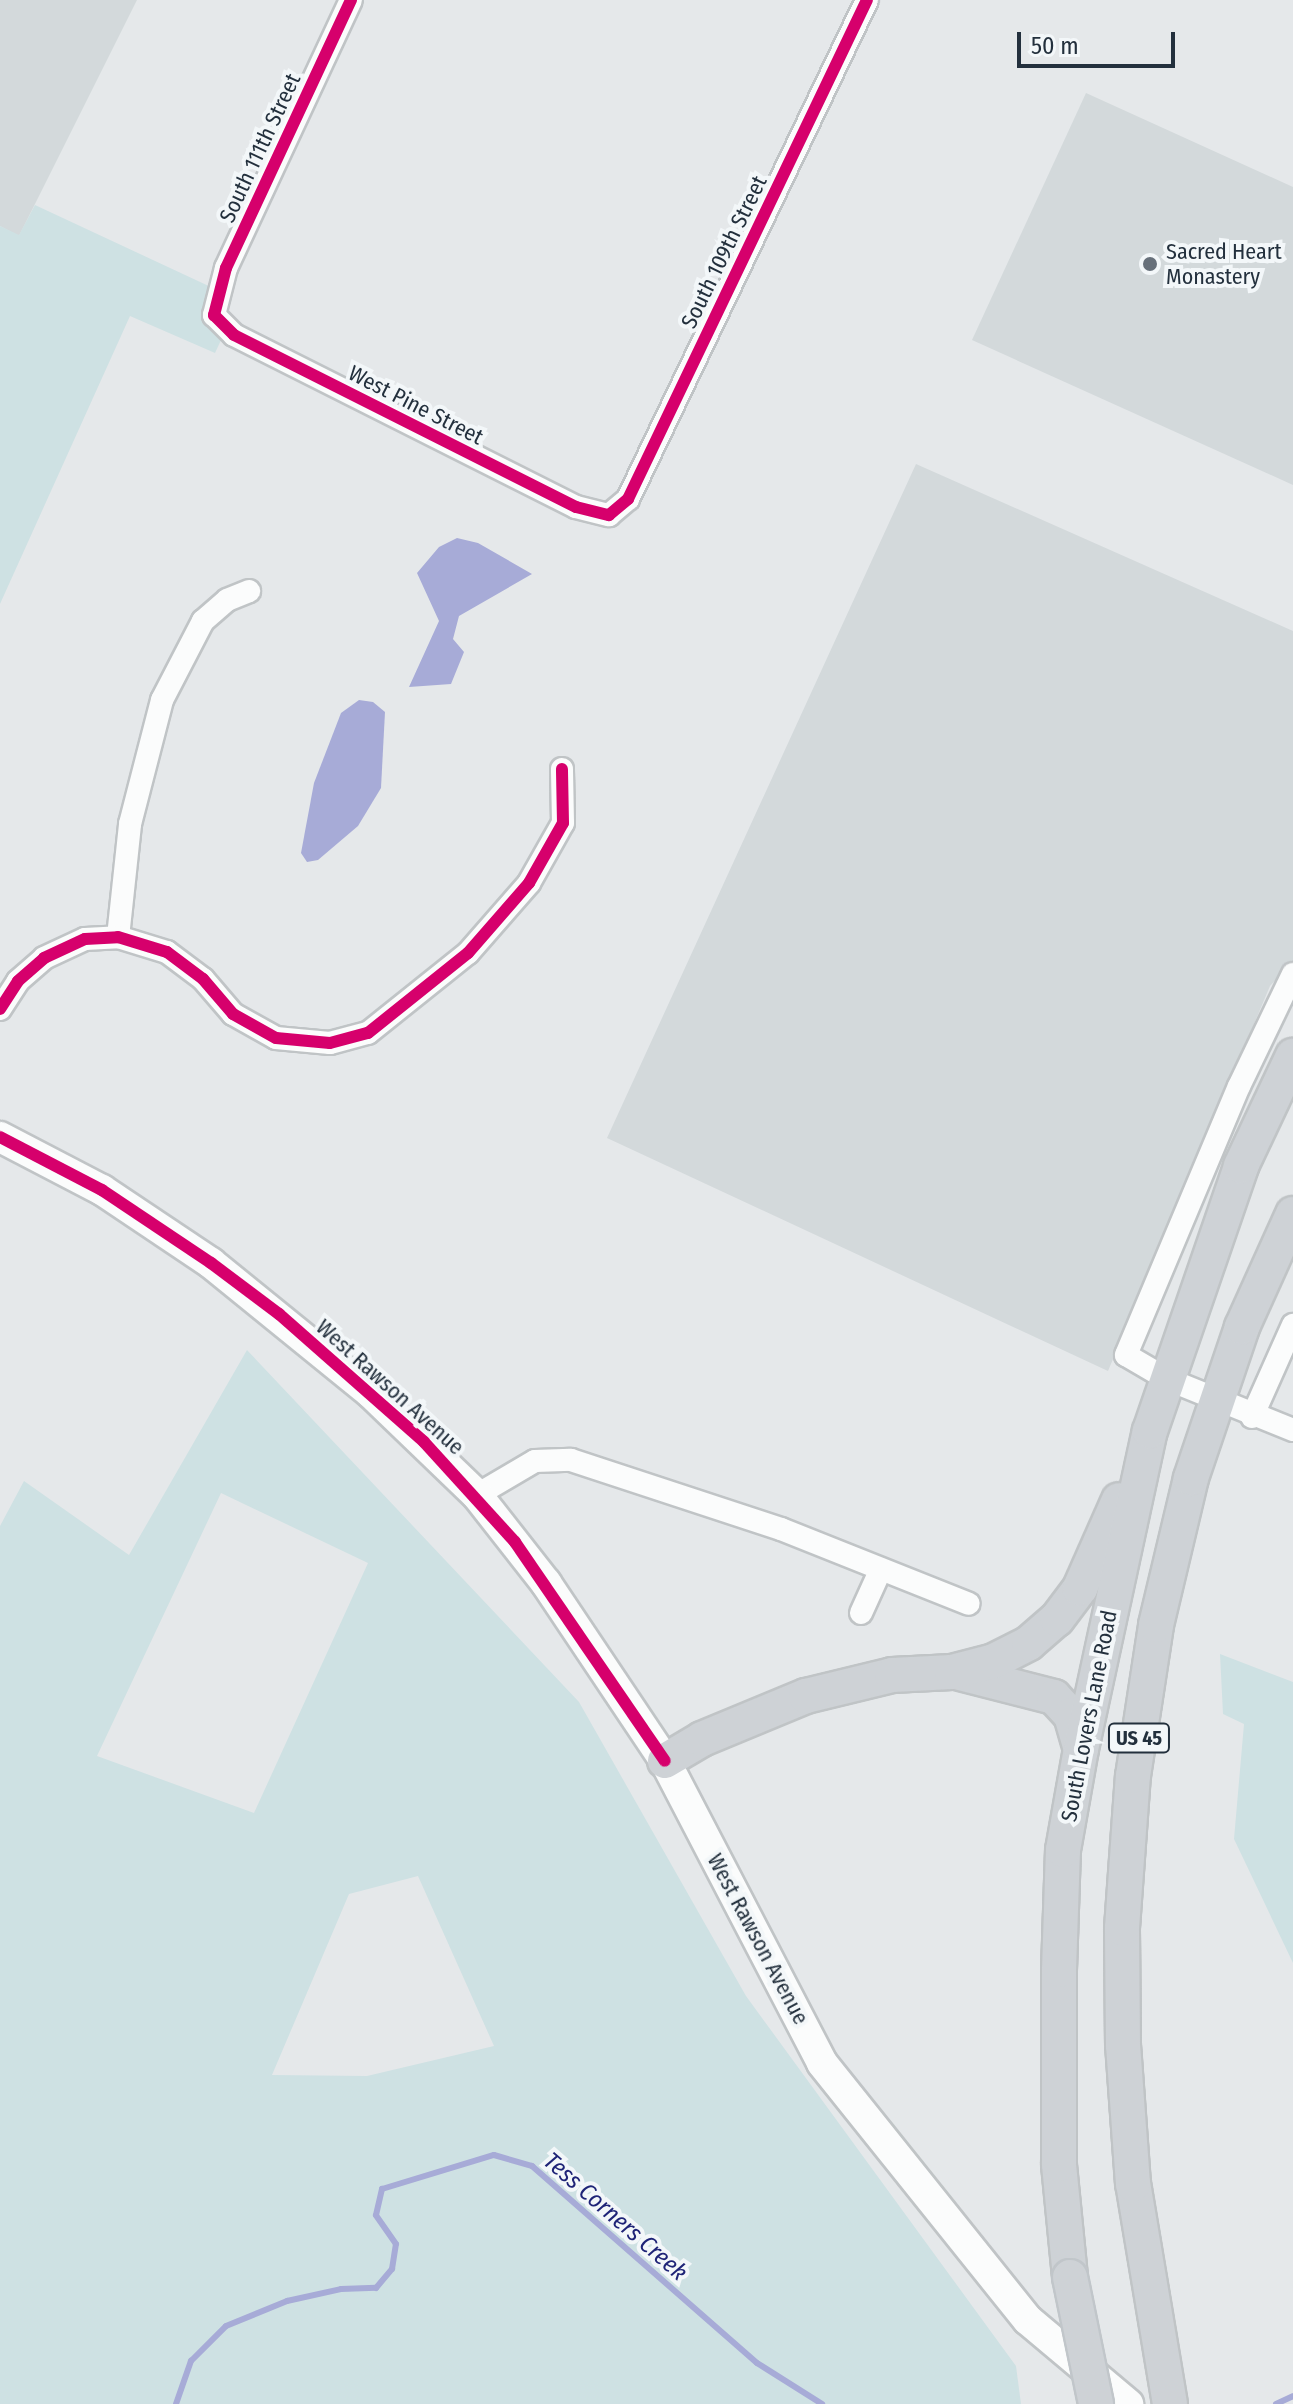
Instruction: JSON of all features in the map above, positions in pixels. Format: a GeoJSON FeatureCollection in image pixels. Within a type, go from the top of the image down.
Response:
{"type":"FeatureCollection","features":[{"type":"Feature","properties":{"kind":"main road","name":"South Lovers Lane Road"},"geometry":{"type":"LineString","coordinates":[[1170,2404],[1155,2333],[1133,2184],[1122,1928],[1133,1776],[1191,1389],[1241,1166],[1293,1056]]}},
{"type":"Feature","properties":{"kind":"main road","name":"South Lovers Lane Road"},"geometry":{"type":"LineString","coordinates":[[1096,2404],[1070,2277],[1059,2164],[1059,1970],[1063,1850],[1081,1749],[1150,1431],[1191,1389],[1293,1214]]}},
{"type":"Feature","properties":{"kind":"main road"},"geometry":{"type":"LineString","coordinates":[[665,1761],[702,1739],[806,1696],[892,1675],[952,1672],[994,1661],[1029,1643],[1057,1619],[1080,1588],[1150,1431]]}},
{"type":"Feature","properties":{"kind":"main road"},"geometry":{"type":"LineString","coordinates":[[952,1672],[1054,1697],[1071,1715],[1081,1749]]}},
{"type":"Feature","properties":{"kind":"street","name":"South 111th Street"},"geometry":{"type":"LineString","coordinates":[[214,315],[226,268],[351,0]]}},
{"type":"Feature","properties":{"kind":"street","name":"South 109th Street"},"geometry":{"type":"LineString","coordinates":[[609,515],[628,499],[867,0]]}},
{"type":"Feature","properties":{"kind":"street","name":"West Pine Street"},"geometry":{"type":"LineString","coordinates":[[214,315],[234,335],[262,350],[576,507],[609,515]]}},
{"type":"Feature","properties":{"kind":"street"},"geometry":{"type":"LineString","coordinates":[[118,937],[130,824],[162,700],[203,621],[219,605],[249,591]]}},
{"type":"Feature","properties":{"kind":"street"},"geometry":{"type":"LineString","coordinates":[[0,1009],[18,981],[54,952],[85,939],[118,937],[167,952],[203,979],[233,1014],[276,1038],[330,1043],[368,1033],[468,953],[529,883],[563,823],[562,769]]}},
{"type":"Feature","properties":{"kind":"street"},"geometry":{"type":"LineString","coordinates":[[1293,974],[1239,1086],[1126,1355],[1252,1417],[1293,1430]]}},
{"type":"Feature","properties":{"kind":"street","name":"West Rawson Avenue"},"geometry":{"type":"LineString","coordinates":[[0,1137],[102,1190],[211,1263],[371,1393],[477,1495],[546,1583],[665,1761],[822,2063],[1028,2320],[1128,2404]]}},
{"type":"Feature","properties":{"kind":"street"},"geometry":{"type":"LineString","coordinates":[[1252,1417],[1293,1325]]}},
{"type":"Feature","properties":{"kind":"street"},"geometry":{"type":"LineString","coordinates":[[477,1495],[535,1461],[571,1460],[781,1529],[969,1604]]}},
{"type":"Feature","properties":{"kind":"street"},"geometry":{"type":"LineString","coordinates":[[861,1613],[881,1569]]}},
{"type":"Feature","properties":{"kind":"shaded area"},"geometry":{"type":"Polygon","coordinates":[[[0,0],[137,0],[19,236],[0,226],[0,0]]]}},
{"type":"Feature","properties":{"kind":"shaded area","name":"Sacred Heart Monastery"},"geometry":{"type":"Polygon","coordinates":[[[1086,93],[1293,187],[1293,485],[972,340],[1086,93]]]}},
{"type":"Feature","properties":{"kind":"shaded area"},"geometry":{"type":"Polygon","coordinates":[[[35,205],[213,288],[203,312],[210,329],[222,338],[215,353],[130,316],[0,604],[0,226],[19,235],[35,205]]]}},
{"type":"Feature","properties":{"kind":"shaded area"},"geometry":{"type":"Polygon","coordinates":[[[916,464],[1293,631],[1293,961],[1270,986],[1108,1371],[607,1138],[916,464]]]}},
{"type":"Feature","properties":{"kind":"shaded area"},"geometry":{"type":"Polygon","coordinates":[[[247,1350],[579,1702],[746,1996],[1016,2366],[1021,2404],[0,2404],[0,1526],[24,1481],[129,1555],[247,1350]],[[221,1493],[97,1756],[254,1813],[368,1563],[221,1493]],[[418,1876],[349,1894],[272,2075],[367,2076],[494,2046],[418,1876]]]}},
{"type":"Feature","properties":{"kind":"shaded area"},"geometry":{"type":"Polygon","coordinates":[[[1220,1654],[1293,1682],[1293,1963],[1234,1839],[1244,1724],[1223,1714],[1220,1654]]]}},
{"type":"Feature","properties":{"kind":"water"},"geometry":{"type":"Polygon","coordinates":[[[457,538],[478,543],[532,574],[459,616],[453,639],[464,652],[451,684],[409,687],[439,621],[417,573],[439,547],[457,538]]]}},
{"type":"Feature","properties":{"kind":"water"},"geometry":{"type":"Polygon","coordinates":[[[359,700],[373,702],[385,712],[381,788],[358,826],[318,860],[307,862],[301,853],[314,783],[341,713],[359,700]]]}},
{"type":"Feature","properties":{"kind":"waterway","name":"Tess Corners Creek"},"geometry":{"type":"LineString","coordinates":[[176,2404],[191,2361],[226,2326],[287,2301],[341,2289],[376,2288],[392,2269],[396,2244],[376,2215],[382,2189],[494,2155],[532,2166],[757,2363],[822,2404]]}},
{"type":"Feature","properties":{"kind":"waterway","name":"Tess Corners Creek"},"geometry":{"type":"LineString","coordinates":[[1276,2404],[1293,2396]]}},
{"type":"Feature","properties":{"kind":"cycle path"},"geometry":{"type":"LineString","coordinates":[[351,0],[226,268],[214,315],[234,335],[576,507],[609,515],[628,499],[867,0]]}},
{"type":"Feature","properties":{"kind":"cycle path"},"geometry":{"type":"LineString","coordinates":[[0,1009],[18,981],[44,958],[85,939],[118,937],[167,952],[203,979],[233,1014],[276,1038],[330,1043],[368,1033],[468,953],[529,883],[563,823],[562,769]]}},
{"type":"Feature","properties":{"kind":"cycle path"},"geometry":{"type":"LineString","coordinates":[[0,1137],[102,1190],[211,1263],[279,1314],[424,1442],[515,1542],[665,1761]]}},
{"type":"Feature","properties":{"kind":"place","name":"Sacred Heart Monastery"},"geometry":{"type":"Point","coordinates":[1150,264]}}]}
